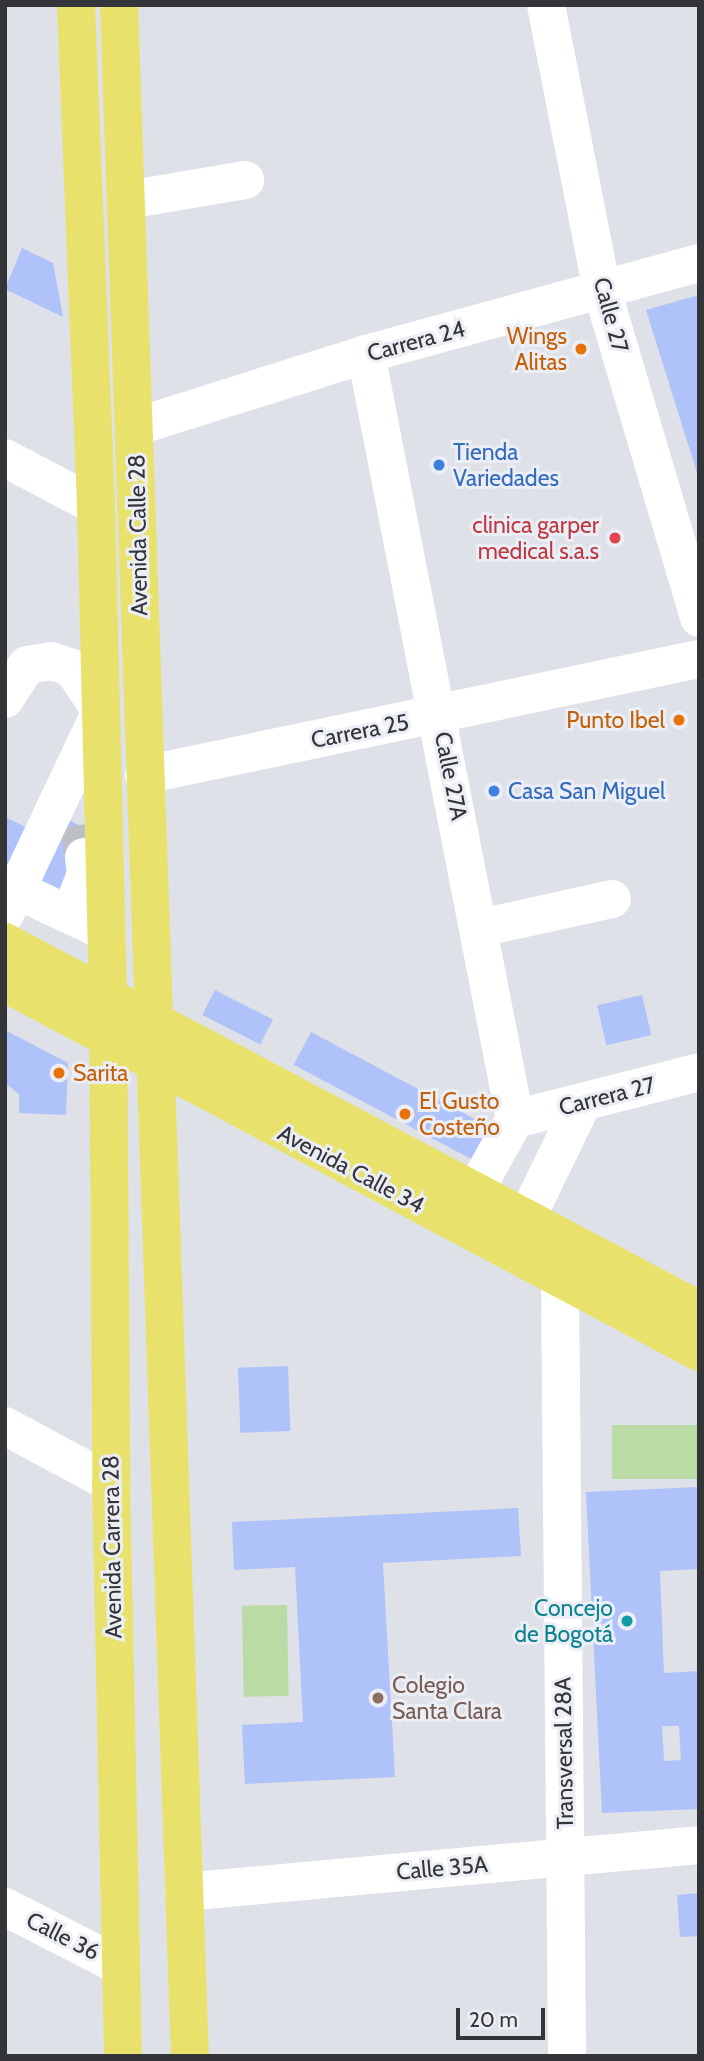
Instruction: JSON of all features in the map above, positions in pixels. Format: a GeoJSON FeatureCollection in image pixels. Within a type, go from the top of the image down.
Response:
{"type":"FeatureCollection","features":[{"type":"Feature","properties":{"kind":"main road","name":"Avenida Calle 28"},"geometry":{"type":"LineString","coordinates":[[76,5],[96,506],[101,711],[78,818],[106,932],[108,1039]]}},
{"type":"Feature","properties":{"kind":"main road","name":"Avenida Calle 28"},"geometry":{"type":"LineString","coordinates":[[119,5],[156,1065]]}},
{"type":"Feature","properties":{"kind":"main road","name":"Avenida Calle 34"},"geometry":{"type":"LineString","coordinates":[[5,942],[699,1310]]}},
{"type":"Feature","properties":{"kind":"main road","name":"Avenida Calle 34"},"geometry":{"type":"LineString","coordinates":[[5,984],[560,1282],[699,1352]]}},
{"type":"Feature","properties":{"kind":"main road","name":"Avenida Carrera 28"},"geometry":{"type":"LineString","coordinates":[[108,1039],[111,1483],[123,2056]]}},
{"type":"Feature","properties":{"kind":"main road"},"geometry":{"type":"LineString","coordinates":[[156,1065],[190,2056]]}},
{"type":"Feature","properties":{"kind":"street","name":"Calle 27"},"geometry":{"type":"LineString","coordinates":[[546,5],[602,290],[699,618]]}},
{"type":"Feature","properties":{"kind":"street"},"geometry":{"type":"LineString","coordinates":[[127,200],[245,180]]}},
{"type":"Feature","properties":{"kind":"street","name":"Carrera 24"},"geometry":{"type":"LineString","coordinates":[[135,427],[366,354],[699,263]]}},
{"type":"Feature","properties":{"kind":"street","name":"Calle 27A"},"geometry":{"type":"LineString","coordinates":[[366,354],[440,715],[515,1119]]}},
{"type":"Feature","properties":{"kind":"street"},"geometry":{"type":"LineString","coordinates":[[5,458],[96,506]]}},
{"type":"Feature","properties":{"kind":"street","name":"Carrera 25"},"geometry":{"type":"LineString","coordinates":[[144,775],[699,659]]}},
{"type":"Feature","properties":{"kind":"street"},"geometry":{"type":"LineString","coordinates":[[5,699],[27,665],[51,661],[72,668],[101,711],[78,818],[86,874],[70,915]]}},
{"type":"Feature","properties":{"kind":"street"},"geometry":{"type":"LineString","coordinates":[[78,818],[11,902],[70,915],[106,932]]}},
{"type":"Feature","properties":{"kind":"street"},"geometry":{"type":"LineString","coordinates":[[480,928],[612,899]]}},
{"type":"Feature","properties":{"kind":"street","name":"Carrera 27"},"geometry":{"type":"LineString","coordinates":[[515,1119],[699,1072]]}},
{"type":"Feature","properties":{"kind":"street"},"geometry":{"type":"LineString","coordinates":[[526,1219],[583,1102]]}},
{"type":"Feature","properties":{"kind":"street"},"geometry":{"type":"LineString","coordinates":[[475,1191],[515,1119]]}},
{"type":"Feature","properties":{"kind":"street","name":"Transversal 28A"},"geometry":{"type":"LineString","coordinates":[[560,1282],[566,2056]]}},
{"type":"Feature","properties":{"kind":"street"},"geometry":{"type":"LineString","coordinates":[[5,1426],[111,1483]]}},
{"type":"Feature","properties":{"kind":"street","name":"Calle 35A"},"geometry":{"type":"LineString","coordinates":[[184,1892],[699,1845]]}},
{"type":"Feature","properties":{"kind":"street","name":"Calle 36"},"geometry":{"type":"LineString","coordinates":[[5,1907],[120,1966]]}},
{"type":"Feature","properties":{"kind":"green space"},"geometry":{"type":"Polygon","coordinates":[[[612,1425],[699,1425],[699,1479],[612,1479],[612,1425]]]}},
{"type":"Feature","properties":{"kind":"green space"},"geometry":{"type":"Polygon","coordinates":[[[287,1605],[289,1696],[244,1697],[242,1606],[287,1605]]]}},
{"type":"Feature","properties":{"kind":"building"},"geometry":{"type":"Polygon","coordinates":[[[22,248],[53,263],[63,317],[5,289],[22,248]]]}},
{"type":"Feature","properties":{"kind":"building"},"geometry":{"type":"Polygon","coordinates":[[[699,295],[699,476],[698,476],[646,310],[699,295]]]}},
{"type":"Feature","properties":{"kind":"building"},"geometry":{"type":"Polygon","coordinates":[[[5,817],[30,829],[5,881],[5,817]]]}},
{"type":"Feature","properties":{"kind":"building"},"geometry":{"type":"Polygon","coordinates":[[[63,817],[95,833],[61,901],[28,885],[63,817]]]}},
{"type":"Feature","properties":{"kind":"building"},"geometry":{"type":"Polygon","coordinates":[[[215,990],[273,1020],[260,1044],[202,1015],[215,990]]]}},
{"type":"Feature","properties":{"kind":"building"},"geometry":{"type":"Polygon","coordinates":[[[642,995],[651,1035],[606,1045],[597,1005],[642,995]]]}},
{"type":"Feature","properties":{"kind":"building"},"geometry":{"type":"Polygon","coordinates":[[[5,1030],[68,1063],[66,1115],[19,1113],[19,1094],[5,1083],[5,1030]]]}},
{"type":"Feature","properties":{"kind":"building"},"geometry":{"type":"Polygon","coordinates":[[[311,1032],[494,1129],[476,1162],[294,1065],[311,1032]]]}},
{"type":"Feature","properties":{"kind":"building"},"geometry":{"type":"Polygon","coordinates":[[[288,1366],[290,1431],[240,1433],[238,1368],[288,1366]]]}},
{"type":"Feature","properties":{"kind":"building","name":"Concejo de Bogotá"},"geometry":{"type":"Polygon","coordinates":[[[699,1487],[699,1569],[660,1571],[664,1673],[699,1671],[699,1809],[602,1813],[586,1492],[699,1487]],[[662,1726],[664,1761],[681,1760],[679,1726],[662,1726]]]}},
{"type":"Feature","properties":{"kind":"building"},"geometry":{"type":"Polygon","coordinates":[[[518,1508],[521,1556],[383,1563],[395,1777],[245,1784],[242,1725],[303,1722],[295,1567],[234,1570],[232,1522],[518,1508]]]}},
{"type":"Feature","properties":{"kind":"building"},"geometry":{"type":"Polygon","coordinates":[[[699,1893],[699,1936],[680,1937],[677,1895],[699,1893]]]}},
{"type":"Feature","properties":{"kind":"tunnel"},"geometry":{"type":"LineString","coordinates":[[79,825],[84,857]]}},
{"type":"Feature","properties":{"kind":"place","name":"Wings Alitas"},"geometry":{"type":"Point","coordinates":[581,349]}},
{"type":"Feature","properties":{"kind":"place","name":"Tienda Variedades"},"geometry":{"type":"Point","coordinates":[439,465]}},
{"type":"Feature","properties":{"kind":"place","name":"clinica garper medical s.a.s"},"geometry":{"type":"Point","coordinates":[615,538]}},
{"type":"Feature","properties":{"kind":"place","name":"Punto Ibel"},"geometry":{"type":"Point","coordinates":[679,720]}},
{"type":"Feature","properties":{"kind":"place","name":"Casa San Miguel"},"geometry":{"type":"Point","coordinates":[494,791]}},
{"type":"Feature","properties":{"kind":"place","name":"Sarita"},"geometry":{"type":"Point","coordinates":[59,1073]}},
{"type":"Feature","properties":{"kind":"place","name":"El Gusto Costeño"},"geometry":{"type":"Point","coordinates":[405,1114]}},
{"type":"Feature","properties":{"kind":"place","name":"Concejo de Bogotá"},"geometry":{"type":"Point","coordinates":[627,1621]}},
{"type":"Feature","properties":{"kind":"place","name":"Colegio Santa Clara"},"geometry":{"type":"Point","coordinates":[378,1698]}}]}
